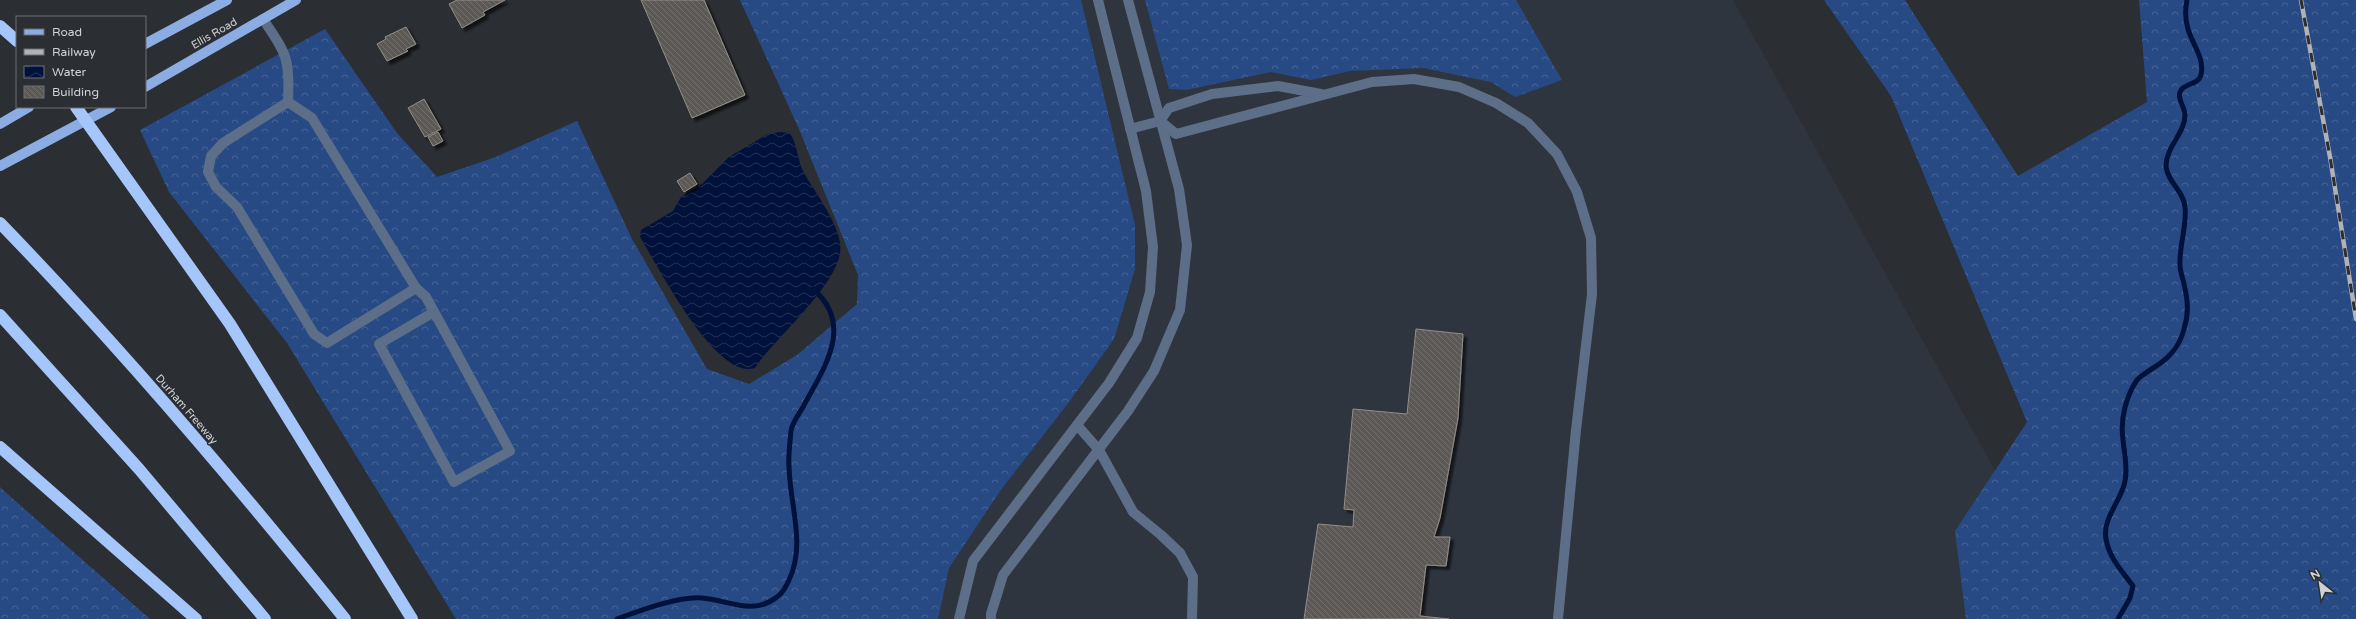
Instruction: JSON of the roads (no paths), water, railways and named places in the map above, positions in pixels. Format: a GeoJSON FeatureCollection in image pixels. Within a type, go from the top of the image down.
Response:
{"type":"FeatureCollection","features":[{"type":"Feature","properties":{"kind":"highway"},"geometry":{"type":"LineString","coordinates":[[0,26],[16,40]]}},
{"type":"Feature","properties":{"kind":"highway"},"geometry":{"type":"LineString","coordinates":[[77,108],[87,120],[230,324],[412,619]]}},
{"type":"Feature","properties":{"kind":"highway","name":"Durham Freeway"},"geometry":{"type":"LineString","coordinates":[[2,225],[62,289],[187,428],[346,619]]}},
{"type":"Feature","properties":{"kind":"highway"},"geometry":{"type":"LineString","coordinates":[[0,315],[139,469],[265,619]]}},
{"type":"Feature","properties":{"kind":"highway"},"geometry":{"type":"LineString","coordinates":[[0,447],[196,619]]}},
{"type":"Feature","properties":{"kind":"main road","name":"Ellis Road"},"geometry":{"type":"LineString","coordinates":[[146,43],[227,0]]}},
{"type":"Feature","properties":{"kind":"main road","name":"Ellis Road"},"geometry":{"type":"LineString","coordinates":[[146,86],[296,0]]}},
{"type":"Feature","properties":{"kind":"main road"},"geometry":{"type":"LineString","coordinates":[[0,124],[27,108]]}},
{"type":"Feature","properties":{"kind":"main road"},"geometry":{"type":"LineString","coordinates":[[0,166],[108,108]]}},
{"type":"Feature","properties":{"kind":"lane"},"geometry":{"type":"LineString","coordinates":[[959,619],[973,562],[1109,383],[1136,338],[1150,292],[1153,247],[1146,190],[1098,0]]}},
{"type":"Feature","properties":{"kind":"lane"},"geometry":{"type":"LineString","coordinates":[[991,619],[991,614],[1003,575],[1128,411],[1154,371],[1180,310],[1187,245],[1179,189],[1128,0]]}},
{"type":"Feature","properties":{"kind":"lane"},"geometry":{"type":"LineString","coordinates":[[264,19],[285,53],[290,72],[288,102]]}},
{"type":"Feature","properties":{"kind":"lane"},"geometry":{"type":"LineString","coordinates":[[1160,120],[1176,134],[1372,82],[1414,79],[1458,87],[1496,103],[1528,123],[1557,154],[1577,192],[1592,238],[1592,294],[1576,430],[1558,619]]}},
{"type":"Feature","properties":{"kind":"lane"},"geometry":{"type":"LineString","coordinates":[[1130,129],[1160,120],[1169,108],[1212,94],[1278,86],[1325,95]]}},
{"type":"Feature","properties":{"kind":"lane"},"geometry":{"type":"LineString","coordinates":[[288,102],[223,143],[211,156],[208,172],[216,187],[237,208],[314,334],[327,344],[416,288]]}},
{"type":"Feature","properties":{"kind":"lane"},"geometry":{"type":"LineString","coordinates":[[288,102],[312,118],[416,288],[426,297],[510,452],[454,482],[379,344],[434,312]]}},
{"type":"Feature","properties":{"kind":"lane"},"geometry":{"type":"LineString","coordinates":[[1077,425],[1099,450],[1133,512],[1161,535],[1180,554],[1192,577],[1192,619]]}},
{"type":"Feature","properties":{"kind":"water"},"geometry":{"type":"Polygon","coordinates":[[[780,132],[790,133],[793,138],[804,173],[835,225],[840,243],[839,258],[832,274],[821,291],[755,368],[740,367],[723,357],[706,340],[690,318],[674,295],[640,237],[641,230],[673,211],[681,197],[702,184],[729,157],[768,134],[780,132]]]}},
{"type":"Feature","properties":{"kind":"waterway"},"geometry":{"type":"LineString","coordinates":[[2118,619],[2130,598],[2133,586],[2116,564],[2106,539],[2109,516],[2123,488],[2126,476],[2122,432],[2123,416],[2133,386],[2141,376],[2162,362],[2176,348],[2182,336],[2187,318],[2184,282],[2180,270],[2185,207],[2182,196],[2169,177],[2166,166],[2169,153],[2184,122],[2185,112],[2180,99],[2181,90],[2197,81],[2201,75],[2202,69],[2200,57],[2186,22],[2187,0]]}},
{"type":"Feature","properties":{"kind":"waterway"},"geometry":{"type":"LineString","coordinates":[[617,619],[682,599],[712,599],[750,606],[768,603],[781,594],[789,580],[794,566],[797,539],[790,482],[789,449],[791,431],[794,422],[826,362],[832,347],[834,332],[832,317],[825,303],[813,289]]}},
{"type":"Feature","properties":{"kind":"railway"},"geometry":{"type":"LineString","coordinates":[[2301,0],[2330,157],[2356,319]]}}]}
